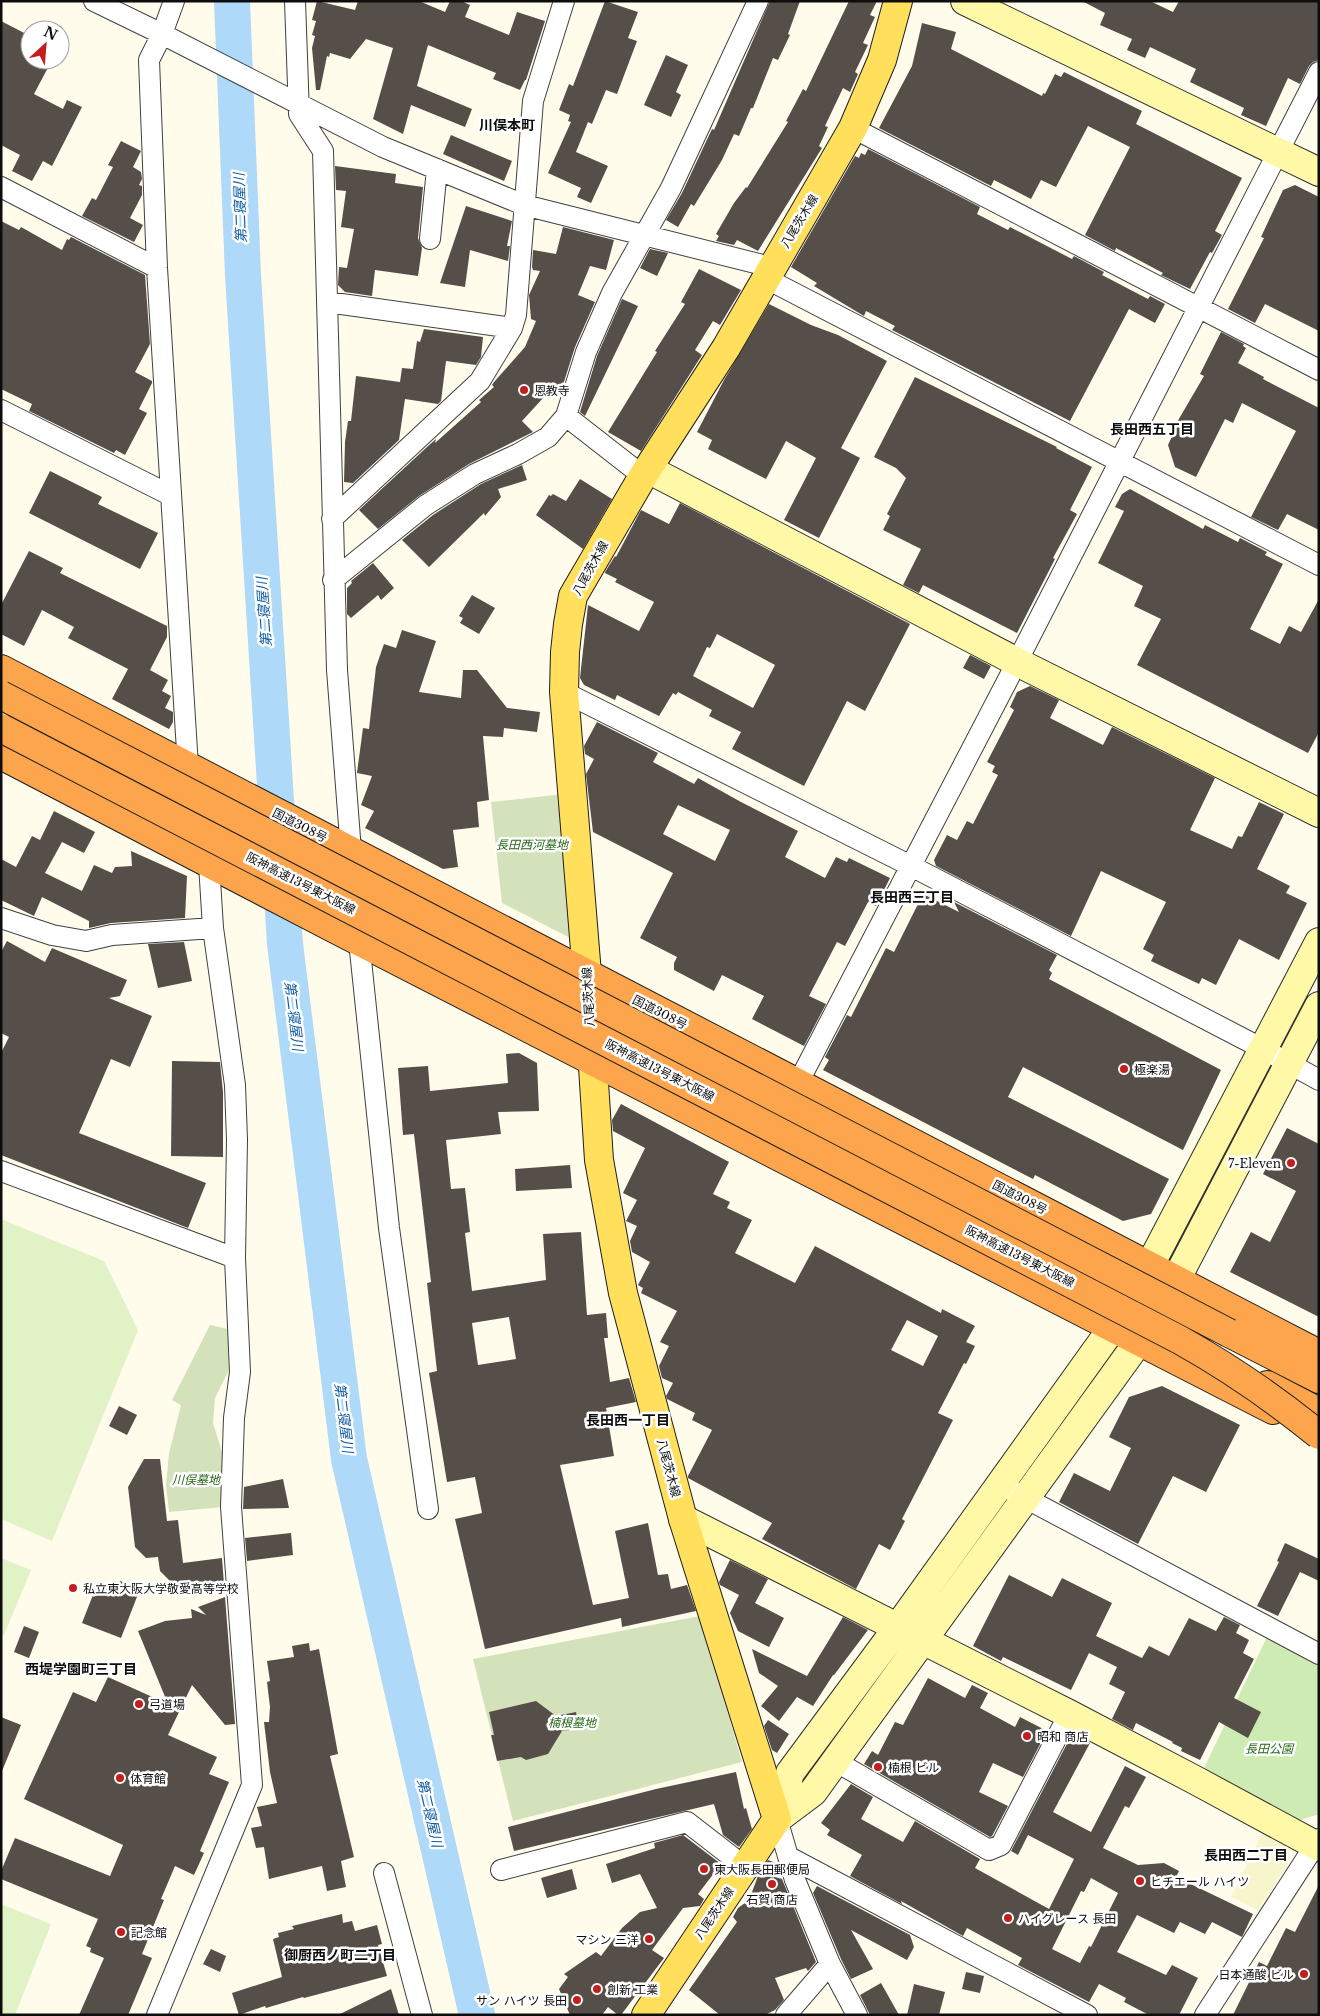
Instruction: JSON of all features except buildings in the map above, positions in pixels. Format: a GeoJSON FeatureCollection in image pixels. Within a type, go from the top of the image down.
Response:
{"type":"FeatureCollection","features":[{"type":"Feature","properties":{"kind":"highway","name":"国道308号"},"geometry":{"type":"LineString","coordinates":[[1,669],[1177,1278],[1319,1354]]}},
{"type":"Feature","properties":{"kind":"highway"},"geometry":{"type":"LineString","coordinates":[[1,695],[1319,1379]]}},
{"type":"Feature","properties":{"kind":"highway","name":"阪神高速13号東大阪線"},"geometry":{"type":"LineString","coordinates":[[1,728],[1319,1412]]}},
{"type":"Feature","properties":{"kind":"highway"},"geometry":{"type":"LineString","coordinates":[[1,755],[1319,1435]]}},
{"type":"Feature","properties":{"kind":"highway"},"geometry":{"type":"LineString","coordinates":[[1180,1340],[1221,1363],[1261,1390],[1319,1435]]}},
{"type":"Feature","properties":{"kind":"main road","name":"八尾茨木線"},"geometry":{"type":"LineString","coordinates":[[646,2015],[777,1819],[683,1519],[623,1293],[599,1160],[587,974],[564,692],[568,624],[573,596],[645,473],[726,348],[768,272],[853,128],[882,60],[898,1]]}},
{"type":"Feature","properties":{"kind":"street"},"geometry":{"type":"LineString","coordinates":[[94,1],[383,147],[524,205],[643,235],[768,272],[1119,463],[1319,565]]}},
{"type":"Feature","properties":{"kind":"street"},"geometry":{"type":"LineString","coordinates":[[174,1],[162,34],[149,60],[157,268],[170,495],[198,772]]}},
{"type":"Feature","properties":{"kind":"street"},"geometry":{"type":"LineString","coordinates":[[294,1],[299,114],[323,150],[333,580],[342,846]]}},
{"type":"Feature","properties":{"kind":"street"},"geometry":{"type":"LineString","coordinates":[[332,518],[480,381],[512,328],[516,315],[533,101],[564,1]]}},
{"type":"Feature","properties":{"kind":"street"},"geometry":{"type":"LineString","coordinates":[[333,580],[426,505],[475,474],[518,454],[548,437],[566,416],[586,352],[612,293],[671,188],[758,1]]}},
{"type":"Feature","properties":{"kind":"street"},"geometry":{"type":"LineString","coordinates":[[965,1],[1278,154],[1319,172]]}},
{"type":"Feature","properties":{"kind":"street"},"geometry":{"type":"LineString","coordinates":[[798,1083],[1017,662],[1319,72]]}},
{"type":"Feature","properties":{"kind":"street"},"geometry":{"type":"LineString","coordinates":[[853,128],[1319,370]]}},
{"type":"Feature","properties":{"kind":"street"},"geometry":{"type":"LineString","coordinates":[[430,239],[437,170]]}},
{"type":"Feature","properties":{"kind":"street"},"geometry":{"type":"LineString","coordinates":[[1,187],[157,268]]}},
{"type":"Feature","properties":{"kind":"street"},"geometry":{"type":"LineString","coordinates":[[327,302],[512,328]]}},
{"type":"Feature","properties":{"kind":"street"},"geometry":{"type":"LineString","coordinates":[[1,410],[170,495]]}},
{"type":"Feature","properties":{"kind":"street"},"geometry":{"type":"LineString","coordinates":[[566,416],[645,473],[1319,813]]}},
{"type":"Feature","properties":{"kind":"street"},"geometry":{"type":"LineString","coordinates":[[564,692],[911,866],[1319,1080]]}},
{"type":"Feature","properties":{"kind":"street"},"geometry":{"type":"LineString","coordinates":[[157,2015],[252,1785],[231,1507],[234,1418],[240,1372],[235,1258],[237,1140],[235,1085],[212,928],[218,868]]}},
{"type":"Feature","properties":{"kind":"street"},"geometry":{"type":"LineString","coordinates":[[1,918],[52,935],[86,941],[112,935],[212,928]]}},
{"type":"Feature","properties":{"kind":"street"},"geometry":{"type":"LineString","coordinates":[[349,936],[428,1508]]}},
{"type":"Feature","properties":{"kind":"street"},"geometry":{"type":"LineString","coordinates":[[777,1819],[814,1792],[835,1761],[1000,1485],[1113,1328],[1150,1265],[1319,942]]}},
{"type":"Feature","properties":{"kind":"street"},"geometry":{"type":"LineString","coordinates":[[857,2015],[830,1964],[795,1880],[777,1819],[790,1773],[1024,1498],[1139,1341],[1177,1278],[1319,1006]]}},
{"type":"Feature","properties":{"kind":"street"},"geometry":{"type":"LineString","coordinates":[[1,1171],[235,1258]]}},
{"type":"Feature","properties":{"kind":"street"},"geometry":{"type":"LineString","coordinates":[[1000,1485],[1319,1654]]}},
{"type":"Feature","properties":{"kind":"street"},"geometry":{"type":"LineString","coordinates":[[683,1519],[1069,1714],[1318,1844],[1205,2015]]}},
{"type":"Feature","properties":{"kind":"street"},"geometry":{"type":"LineString","coordinates":[[835,1761],[989,1850],[1002,1845],[1069,1714]]}},
{"type":"Feature","properties":{"kind":"street"},"geometry":{"type":"LineString","coordinates":[[501,1870],[687,1822],[745,1867]]}},
{"type":"Feature","properties":{"kind":"street"},"geometry":{"type":"LineString","coordinates":[[789,1857],[1088,2015]]}},
{"type":"Feature","properties":{"kind":"street"},"geometry":{"type":"LineString","coordinates":[[384,1873],[422,2015]]}},
{"type":"Feature","properties":{"kind":"street"},"geometry":{"type":"LineString","coordinates":[[786,2015],[830,1964]]}},
{"type":"Feature","properties":{"kind":"green space","name":"長田西河墓地"},"geometry":{"type":"Polygon","coordinates":[[[564,794],[574,940],[502,903],[491,802],[564,794]]]}},
{"type":"Feature","properties":{"kind":"green space"},"geometry":{"type":"Polygon","coordinates":[[[1,1219],[104,1261],[138,1330],[52,1541],[1,1519],[1,1219]]]}},
{"type":"Feature","properties":{"kind":"green space","name":"川俣墓地"},"geometry":{"type":"Polygon","coordinates":[[[210,1325],[228,1329],[229,1370],[215,1398],[213,1423],[225,1462],[224,1507],[169,1512],[166,1485],[169,1453],[181,1405],[172,1400],[210,1325]]]}},
{"type":"Feature","properties":{"kind":"green space"},"geometry":{"type":"Polygon","coordinates":[[[1,1558],[31,1570],[4,1635],[1,1634],[1,1558]]]}},
{"type":"Feature","properties":{"kind":"green space","name":"楠根墓地"},"geometry":{"type":"Polygon","coordinates":[[[700,1616],[742,1762],[513,1821],[473,1659],[700,1616]]]}},
{"type":"Feature","properties":{"kind":"green space","name":"長田公園"},"geometry":{"type":"Polygon","coordinates":[[[1267,1637],[1319,1664],[1319,1814],[1300,1820],[1203,1770],[1267,1637]]]}},
{"type":"Feature","properties":{"kind":"green space"},"geometry":{"type":"Polygon","coordinates":[[[1264,1830],[1288,1843],[1290,1861],[1258,1910],[1231,1897],[1264,1830]]]}},
{"type":"Feature","properties":{"kind":"green space"},"geometry":{"type":"Polygon","coordinates":[[[1,1904],[51,1924],[15,2015],[1,2015],[1,1904]]]}},
{"type":"Feature","properties":{"kind":"waterway","name":"第二寝屋川"},"geometry":{"type":"LineString","coordinates":[[232,1],[243,275],[285,944],[349,1459],[477,2015]]}},
{"type":"Feature","properties":{"kind":"place","name":"恩教寺"},"geometry":{"type":"Point","coordinates":[524,390]}},
{"type":"Feature","properties":{"kind":"place","name":"極楽湯"},"geometry":{"type":"Point","coordinates":[1124,1069]}},
{"type":"Feature","properties":{"kind":"place","name":"7-Eleven"},"geometry":{"type":"Point","coordinates":[1291,1163]}},
{"type":"Feature","properties":{"kind":"place","name":"私立東大阪大学敬愛高等学校"},"geometry":{"type":"Point","coordinates":[73,1588]}},
{"type":"Feature","properties":{"kind":"place","name":"弓道場"},"geometry":{"type":"Point","coordinates":[139,1704]}},
{"type":"Feature","properties":{"kind":"place","name":"昭和 商店"},"geometry":{"type":"Point","coordinates":[1027,1736]}},
{"type":"Feature","properties":{"kind":"place","name":"楠根 ビル"},"geometry":{"type":"Point","coordinates":[878,1767]}},
{"type":"Feature","properties":{"kind":"place","name":"体育館"},"geometry":{"type":"Point","coordinates":[120,1778]}},
{"type":"Feature","properties":{"kind":"place","name":"東大阪長田郵便局"},"geometry":{"type":"Point","coordinates":[704,1869]}},
{"type":"Feature","properties":{"kind":"place","name":"ヒチエール ハイツ"},"geometry":{"type":"Point","coordinates":[1140,1881]}},
{"type":"Feature","properties":{"kind":"place","name":"石賀 商店"},"geometry":{"type":"Point","coordinates":[772,1884]}},
{"type":"Feature","properties":{"kind":"place","name":"ハイグレース 長田"},"geometry":{"type":"Point","coordinates":[1008,1918]}},
{"type":"Feature","properties":{"kind":"place","name":"記念館"},"geometry":{"type":"Point","coordinates":[121,1932]}},
{"type":"Feature","properties":{"kind":"place","name":"マシン 三洋"},"geometry":{"type":"Point","coordinates":[649,1939]}},
{"type":"Feature","properties":{"kind":"place","name":"日本通酸 ビル"},"geometry":{"type":"Point","coordinates":[1304,1974]}},
{"type":"Feature","properties":{"kind":"place","name":"創新 工業"},"geometry":{"type":"Point","coordinates":[597,1989]}},
{"type":"Feature","properties":{"kind":"place","name":"サン ハイツ 長田"},"geometry":{"type":"Point","coordinates":[577,2000]}},
{"type":"Feature","properties":{"kind":"district","name":"川俣本町"},"geometry":{"type":"Point","coordinates":[507,125]}},
{"type":"Feature","properties":{"kind":"district","name":"長田西五丁目"},"geometry":{"type":"Point","coordinates":[1152,429]}},
{"type":"Feature","properties":{"kind":"district","name":"長田西三丁目"},"geometry":{"type":"Point","coordinates":[912,897]}},
{"type":"Feature","properties":{"kind":"district","name":"長田西一丁目"},"geometry":{"type":"Point","coordinates":[628,1420]}},
{"type":"Feature","properties":{"kind":"district","name":"西堤学園町三丁目"},"geometry":{"type":"Point","coordinates":[81,1669]}},
{"type":"Feature","properties":{"kind":"district","name":"長田西二丁目"},"geometry":{"type":"Point","coordinates":[1246,1855]}},
{"type":"Feature","properties":{"kind":"district","name":"御厨西ノ町二丁目"},"geometry":{"type":"Point","coordinates":[340,1955]}}]}
